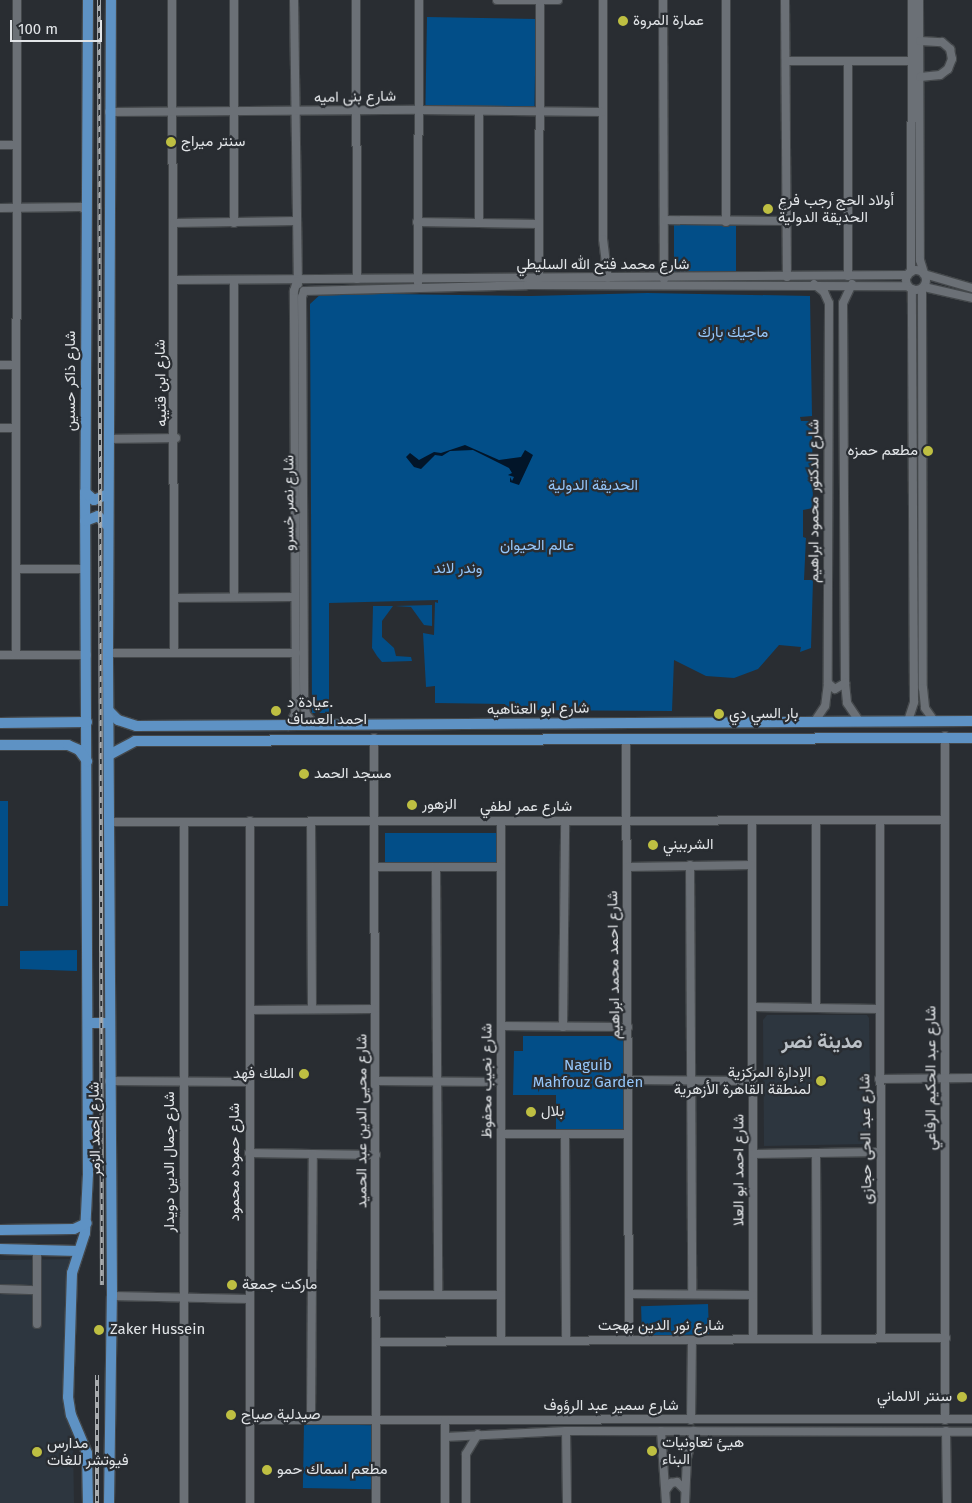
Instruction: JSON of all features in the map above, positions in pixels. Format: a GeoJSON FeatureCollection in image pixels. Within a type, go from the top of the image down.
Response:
{"type":"FeatureCollection","features":[{"type":"Feature","properties":{"kind":"main road","name":"شارع ذاكر حسين"},"geometry":{"type":"LineString","coordinates":[[87,762],[85,492],[88,0]]}},
{"type":"Feature","properties":{"kind":"main road"},"geometry":{"type":"LineString","coordinates":[[109,755],[109,112],[111,0]]}},
{"type":"Feature","properties":{"kind":"main road"},"geometry":{"type":"LineString","coordinates":[[85,492],[94,500],[108,494]]}},
{"type":"Feature","properties":{"kind":"main road"},"geometry":{"type":"LineString","coordinates":[[85,522],[98,516],[108,526]]}},
{"type":"Feature","properties":{"kind":"main road","name":"شارع ابو العتاهيه"},"geometry":{"type":"LineString","coordinates":[[108,711],[118,720],[136,726],[972,721]]}},
{"type":"Feature","properties":{"kind":"main road"},"geometry":{"type":"LineString","coordinates":[[0,722],[87,722]]}},
{"type":"Feature","properties":{"kind":"main road"},"geometry":{"type":"LineString","coordinates":[[135,741],[128,734],[136,726]]}},
{"type":"Feature","properties":{"kind":"main road","name":"شارع ابو العتاهيه"},"geometry":{"type":"LineString","coordinates":[[109,755],[135,741],[374,738],[626,739],[945,736],[972,738]]}},
{"type":"Feature","properties":{"kind":"main road"},"geometry":{"type":"LineString","coordinates":[[0,745],[68,745],[79,750],[87,762]]}},
{"type":"Feature","properties":{"kind":"main road","name":"شارع احمد الزمر"},"geometry":{"type":"LineString","coordinates":[[109,755],[109,1081],[112,1296],[109,1503]]}},
{"type":"Feature","properties":{"kind":"main road","name":"شارع احمد الزمر"},"geometry":{"type":"LineString","coordinates":[[87,762],[87,1223],[72,1273],[68,1397],[71,1415],[86,1453],[88,1503]]}},
{"type":"Feature","properties":{"kind":"main road"},"geometry":{"type":"LineString","coordinates":[[88,1023],[109,1023]]}},
{"type":"Feature","properties":{"kind":"main road"},"geometry":{"type":"LineString","coordinates":[[0,1230],[74,1230],[87,1223]]}},
{"type":"Feature","properties":{"kind":"main road"},"geometry":{"type":"LineString","coordinates":[[37,1230],[37,1249]]}},
{"type":"Feature","properties":{"kind":"main road"},"geometry":{"type":"LineString","coordinates":[[0,1249],[78,1251]]}},
{"type":"Feature","properties":{"kind":"street"},"geometry":{"type":"LineString","coordinates":[[16,0],[16,655]]}},
{"type":"Feature","properties":{"kind":"street","name":"شارع ابن قتيبه"},"geometry":{"type":"LineString","coordinates":[[172,0],[176,438],[174,654]]}},
{"type":"Feature","properties":{"kind":"street"},"geometry":{"type":"LineString","coordinates":[[234,0],[234,222]]}},
{"type":"Feature","properties":{"kind":"street"},"geometry":{"type":"LineString","coordinates":[[294,0],[297,272],[294,280],[300,295]]}},
{"type":"Feature","properties":{"kind":"street"},"geometry":{"type":"LineString","coordinates":[[356,0],[357,279]]}},
{"type":"Feature","properties":{"kind":"street"},"geometry":{"type":"LineString","coordinates":[[418,288],[419,0]]}},
{"type":"Feature","properties":{"kind":"street"},"geometry":{"type":"LineString","coordinates":[[497,0],[558,0]]}},
{"type":"Feature","properties":{"kind":"street"},"geometry":{"type":"LineString","coordinates":[[539,279],[540,0]]}},
{"type":"Feature","properties":{"kind":"street"},"geometry":{"type":"LineString","coordinates":[[603,0],[603,239],[608,278]]}},
{"type":"Feature","properties":{"kind":"street"},"geometry":{"type":"LineString","coordinates":[[663,0],[664,279]]}},
{"type":"Feature","properties":{"kind":"street"},"geometry":{"type":"LineString","coordinates":[[726,0],[726,222]]}},
{"type":"Feature","properties":{"kind":"street"},"geometry":{"type":"LineString","coordinates":[[785,0],[787,277]]}},
{"type":"Feature","properties":{"kind":"street"},"geometry":{"type":"LineString","coordinates":[[912,0],[920,41],[920,263],[924,274],[923,702],[934,721]]}},
{"type":"Feature","properties":{"kind":"street"},"geometry":{"type":"LineString","coordinates":[[908,721],[914,702],[910,288],[912,61],[916,16],[920,0]]}},
{"type":"Feature","properties":{"kind":"street"},"geometry":{"type":"LineString","coordinates":[[920,41],[942,42],[950,49],[952,59],[948,69],[940,75],[920,77]]}},
{"type":"Feature","properties":{"kind":"street"},"geometry":{"type":"LineString","coordinates":[[786,61],[912,61]]}},
{"type":"Feature","properties":{"kind":"street"},"geometry":{"type":"LineString","coordinates":[[848,62],[848,276]]}},
{"type":"Feature","properties":{"kind":"street","name":"شارع بنى اميه"},"geometry":{"type":"LineString","coordinates":[[109,112],[419,110],[602,112]]}},
{"type":"Feature","properties":{"kind":"street"},"geometry":{"type":"LineString","coordinates":[[479,111],[479,223]]}},
{"type":"Feature","properties":{"kind":"street"},"geometry":{"type":"LineString","coordinates":[[0,146],[17,145]]}},
{"type":"Feature","properties":{"kind":"street"},"geometry":{"type":"LineString","coordinates":[[0,208],[80,207],[87,211]]}},
{"type":"Feature","properties":{"kind":"street"},"geometry":{"type":"LineString","coordinates":[[665,220],[787,221]]}},
{"type":"Feature","properties":{"kind":"street"},"geometry":{"type":"LineString","coordinates":[[174,223],[296,221]]}},
{"type":"Feature","properties":{"kind":"street"},"geometry":{"type":"LineString","coordinates":[[417,222],[539,224]]}},
{"type":"Feature","properties":{"kind":"street"},"geometry":{"type":"LineString","coordinates":[[924,274],[972,288]]}},
{"type":"Feature","properties":{"kind":"street","name":"شارع محمد فتح الله السليطي"},"geometry":{"type":"LineString","coordinates":[[174,280],[664,279],[924,274]]}},
{"type":"Feature","properties":{"kind":"street"},"geometry":{"type":"LineString","coordinates":[[234,281],[234,597]]}},
{"type":"Feature","properties":{"kind":"street"},"geometry":{"type":"LineString","coordinates":[[814,284],[824,292],[829,303],[836,300],[843,303]]}},
{"type":"Feature","properties":{"kind":"street","name":"شارع محمد فتح الله السليطي"},"geometry":{"type":"LineString","coordinates":[[300,295],[418,288],[852,284],[923,288]]}},
{"type":"Feature","properties":{"kind":"street","name":"شارع الدكتور محمود ابراهيم"},"geometry":{"type":"LineString","coordinates":[[852,284],[843,303],[845,683],[847,703],[859,721]]}},
{"type":"Feature","properties":{"kind":"street"},"geometry":{"type":"LineString","coordinates":[[923,288],[972,298]]}},
{"type":"Feature","properties":{"kind":"street","name":"شارع نصر خسرو"},"geometry":{"type":"LineString","coordinates":[[300,295],[295,597],[296,653],[300,702],[306,714],[315,725]]}},
{"type":"Feature","properties":{"kind":"street","name":"شارع نصر خسرو"},"geometry":{"type":"LineString","coordinates":[[288,726],[296,714],[300,702],[300,295]]}},
{"type":"Feature","properties":{"kind":"street","name":"شارع الدكتور محمود ابراهيم"},"geometry":{"type":"LineString","coordinates":[[815,721],[825,706],[828,683],[829,303]]}},
{"type":"Feature","properties":{"kind":"street"},"geometry":{"type":"LineString","coordinates":[[0,364],[16,364]]}},
{"type":"Feature","properties":{"kind":"street"},"geometry":{"type":"LineString","coordinates":[[0,428],[16,428]]}},
{"type":"Feature","properties":{"kind":"street"},"geometry":{"type":"LineString","coordinates":[[109,439],[176,438]]}},
{"type":"Feature","properties":{"kind":"street"},"geometry":{"type":"LineString","coordinates":[[16,569],[86,569]]}},
{"type":"Feature","properties":{"kind":"street"},"geometry":{"type":"LineString","coordinates":[[174,598],[295,597]]}},
{"type":"Feature","properties":{"kind":"street"},"geometry":{"type":"LineString","coordinates":[[108,654],[296,653]]}},
{"type":"Feature","properties":{"kind":"street"},"geometry":{"type":"LineString","coordinates":[[0,655],[87,655]]}},
{"type":"Feature","properties":{"kind":"street"},"geometry":{"type":"LineString","coordinates":[[828,683],[837,688],[845,683]]}},
{"type":"Feature","properties":{"kind":"street"},"geometry":{"type":"LineString","coordinates":[[914,702],[923,702]]}},
{"type":"Feature","properties":{"kind":"street","name":"شارع عبد الحكيم الرفاعي"},"geometry":{"type":"LineString","coordinates":[[945,736],[945,1420]]}},
{"type":"Feature","properties":{"kind":"street","name":"شارع محيى الدين عبد الحميد"},"geometry":{"type":"LineString","coordinates":[[374,738],[376,1503]]}},
{"type":"Feature","properties":{"kind":"street","name":"شارع احمد محمد ابراهيم"},"geometry":{"type":"LineString","coordinates":[[626,739],[630,1080],[628,1134],[630,1340]]}},
{"type":"Feature","properties":{"kind":"street","name":"شارع احمد ابو العلا"},"geometry":{"type":"LineString","coordinates":[[752,820],[753,1339]]}},
{"type":"Feature","properties":{"kind":"street"},"geometry":{"type":"LineString","coordinates":[[816,820],[816,1008]]}},
{"type":"Feature","properties":{"kind":"street","name":"شارع عبد الحى حجازى"},"geometry":{"type":"LineString","coordinates":[[880,820],[878,1009],[881,1338]]}},
{"type":"Feature","properties":{"kind":"street","name":"شارع عمر لطفي"},"geometry":{"type":"LineString","coordinates":[[108,822],[945,820]]}},
{"type":"Feature","properties":{"kind":"street","name":"شارع حموده محمود"},"geometry":{"type":"LineString","coordinates":[[250,821],[248,1299],[250,1503]]}},
{"type":"Feature","properties":{"kind":"street"},"geometry":{"type":"LineString","coordinates":[[310,821],[312,1009]]}},
{"type":"Feature","properties":{"kind":"street","name":"شارع نجيب محفوظ"},"geometry":{"type":"LineString","coordinates":[[501,821],[501,1341]]}},
{"type":"Feature","properties":{"kind":"street"},"geometry":{"type":"LineString","coordinates":[[563,1026],[565,821]]}},
{"type":"Feature","properties":{"kind":"street","name":"شارع جمال الدين دويدار"},"geometry":{"type":"LineString","coordinates":[[184,822],[184,1503]]}},
{"type":"Feature","properties":{"kind":"street"},"geometry":{"type":"LineString","coordinates":[[690,865],[692,1294]]}},
{"type":"Feature","properties":{"kind":"street"},"geometry":{"type":"LineString","coordinates":[[627,867],[752,865]]}},
{"type":"Feature","properties":{"kind":"street"},"geometry":{"type":"LineString","coordinates":[[374,866],[501,867]]}},
{"type":"Feature","properties":{"kind":"street"},"geometry":{"type":"LineString","coordinates":[[436,867],[438,1295]]}},
{"type":"Feature","properties":{"kind":"street"},"geometry":{"type":"LineString","coordinates":[[752,1007],[878,1009]]}},
{"type":"Feature","properties":{"kind":"street"},"geometry":{"type":"LineString","coordinates":[[250,1010],[375,1009]]}},
{"type":"Feature","properties":{"kind":"street"},"geometry":{"type":"LineString","coordinates":[[501,1026],[628,1027]]}},
{"type":"Feature","properties":{"kind":"street"},"geometry":{"type":"LineString","coordinates":[[879,1079],[972,1078]]}},
{"type":"Feature","properties":{"kind":"street"},"geometry":{"type":"LineString","coordinates":[[630,1080],[753,1081]]}},
{"type":"Feature","properties":{"kind":"street"},"geometry":{"type":"LineString","coordinates":[[109,1081],[249,1082]]}},
{"type":"Feature","properties":{"kind":"street"},"geometry":{"type":"LineString","coordinates":[[376,1081],[501,1082]]}},
{"type":"Feature","properties":{"kind":"street"},"geometry":{"type":"LineString","coordinates":[[501,1134],[628,1134]]}},
{"type":"Feature","properties":{"kind":"street"},"geometry":{"type":"LineString","coordinates":[[565,1134],[566,1340]]}},
{"type":"Feature","properties":{"kind":"street"},"geometry":{"type":"LineString","coordinates":[[753,1154],[880,1152]]}},
{"type":"Feature","properties":{"kind":"street"},"geometry":{"type":"LineString","coordinates":[[249,1153],[376,1155]]}},
{"type":"Feature","properties":{"kind":"street"},"geometry":{"type":"LineString","coordinates":[[816,1153],[817,1339]]}},
{"type":"Feature","properties":{"kind":"street"},"geometry":{"type":"LineString","coordinates":[[311,1418],[313,1154]]}},
{"type":"Feature","properties":{"kind":"street"},"geometry":{"type":"LineString","coordinates":[[37,1249],[37,1324]]}},
{"type":"Feature","properties":{"kind":"street"},"geometry":{"type":"LineString","coordinates":[[0,1288],[37,1290]]}},
{"type":"Feature","properties":{"kind":"street"},"geometry":{"type":"LineString","coordinates":[[629,1294],[753,1295]]}},
{"type":"Feature","properties":{"kind":"street"},"geometry":{"type":"LineString","coordinates":[[375,1295],[501,1295]]}},
{"type":"Feature","properties":{"kind":"street"},"geometry":{"type":"LineString","coordinates":[[112,1296],[248,1299]]}},
{"type":"Feature","properties":{"kind":"street","name":"شارع نور الدين بهجت"},"geometry":{"type":"LineString","coordinates":[[376,1342],[946,1338]]}},
{"type":"Feature","properties":{"kind":"street"},"geometry":{"type":"LineString","coordinates":[[691,1420],[692,1340]]}},
{"type":"Feature","properties":{"kind":"street","name":"شارع سمير عبد الرؤوف"},"geometry":{"type":"LineString","coordinates":[[250,1420],[311,1418],[445,1420],[972,1419]]}},
{"type":"Feature","properties":{"kind":"street"},"geometry":{"type":"LineString","coordinates":[[444,1503],[445,1420]]}},
{"type":"Feature","properties":{"kind":"street"},"geometry":{"type":"LineString","coordinates":[[566,1431],[566,1503]]}},
{"type":"Feature","properties":{"kind":"street","name":"شارع سمير عبد الرؤوف"},"geometry":{"type":"LineString","coordinates":[[445,1437],[566,1431],[972,1432]]}},
{"type":"Feature","properties":{"kind":"street"},"geometry":{"type":"LineString","coordinates":[[661,1431],[666,1503]]}},
{"type":"Feature","properties":{"kind":"street"},"geometry":{"type":"LineString","coordinates":[[685,1503],[688,1450],[694,1431]]}},
{"type":"Feature","properties":{"kind":"street"},"geometry":{"type":"LineString","coordinates":[[946,1432],[947,1503]]}},
{"type":"Feature","properties":{"kind":"street"},"geometry":{"type":"LineString","coordinates":[[466,1503],[466,1454],[478,1434]]}},
{"type":"Feature","properties":{"kind":"street"},"geometry":{"type":"LineString","coordinates":[[666,1490],[674,1482],[682,1485],[685,1490]]}},
{"type":"Feature","properties":{"kind":"shaded area"},"geometry":{"type":"Polygon","coordinates":[[[465,445],[499,460],[521,457],[525,450],[533,455],[519,485],[510,482],[510,477],[512,481],[514,477],[508,475],[512,473],[509,468],[473,450],[450,451],[442,456],[435,455],[421,469],[414,467],[406,457],[410,453],[419,460],[434,452],[441,453],[465,445]]]}},
{"type":"Feature","properties":{"kind":"shaded area"},"geometry":{"type":"Polygon","coordinates":[[[767,1015],[867,1015],[869,1018],[871,1140],[867,1144],[764,1146],[763,1020],[767,1015]]]}},
{"type":"Feature","properties":{"kind":"shaded area"},"geometry":{"type":"Polygon","coordinates":[[[76,1259],[72,1375],[74,1503],[0,1503],[0,1260],[76,1259]]]}},
{"type":"Feature","properties":{"kind":"green space"},"geometry":{"type":"Polygon","coordinates":[[[427,17],[536,19],[534,107],[425,105],[427,17]]]}},
{"type":"Feature","properties":{"kind":"green space"},"geometry":{"type":"Polygon","coordinates":[[[674,225],[736,225],[736,272],[674,272],[674,225]]]}},
{"type":"Feature","properties":{"kind":"green space","name":"الحديقة الدولية"},"geometry":{"type":"Polygon","coordinates":[[[322,293],[531,296],[647,293],[810,296],[812,416],[800,417],[801,421],[812,421],[813,508],[803,510],[803,537],[806,538],[804,580],[813,580],[811,648],[800,652],[801,647],[779,645],[758,669],[734,678],[706,676],[674,660],[672,711],[507,710],[505,704],[435,703],[435,686],[426,687],[423,633],[434,635],[435,602],[438,603],[438,600],[329,603],[329,713],[312,713],[310,304],[322,293]]]}},
{"type":"Feature","properties":{"kind":"green space"},"geometry":{"type":"Polygon","coordinates":[[[432,605],[432,626],[424,625],[411,607],[395,606],[432,605]]]}},
{"type":"Feature","properties":{"kind":"green space"},"geometry":{"type":"Polygon","coordinates":[[[373,606],[393,606],[382,621],[382,637],[394,648],[396,656],[411,657],[412,661],[382,662],[377,656],[372,648],[373,606]]]}},
{"type":"Feature","properties":{"kind":"green space"},"geometry":{"type":"Polygon","coordinates":[[[0,801],[8,801],[8,906],[0,906],[0,801]]]}},
{"type":"Feature","properties":{"kind":"green space"},"geometry":{"type":"Polygon","coordinates":[[[385,833],[498,833],[498,867],[385,867],[385,833]]]}},
{"type":"Feature","properties":{"kind":"green space"},"geometry":{"type":"Polygon","coordinates":[[[77,950],[77,971],[20,969],[20,951],[77,950]]]}},
{"type":"Feature","properties":{"kind":"green space","name":"Naguib Mahfouz Garden"},"geometry":{"type":"Polygon","coordinates":[[[523,1036],[626,1036],[625,1131],[556,1131],[556,1095],[513,1095],[514,1051],[523,1051],[523,1036]]]}},
{"type":"Feature","properties":{"kind":"green space"},"geometry":{"type":"Polygon","coordinates":[[[708,1304],[709,1334],[642,1336],[641,1306],[708,1304]]]}},
{"type":"Feature","properties":{"kind":"green space"},"geometry":{"type":"Polygon","coordinates":[[[304,1424],[372,1425],[371,1489],[303,1488],[304,1424]]]}},
{"type":"Feature","properties":{"kind":"railway"},"geometry":{"type":"LineString","coordinates":[[99,0],[102,1285]]}},
{"type":"Feature","properties":{"kind":"railway"},"geometry":{"type":"LineString","coordinates":[[97,1375],[97,1503]]}},
{"type":"Feature","properties":{"kind":"place","name":"عمارة المروة"},"geometry":{"type":"Point","coordinates":[623,21]}},
{"type":"Feature","properties":{"kind":"place","name":"سنتر ميراج"},"geometry":{"type":"Point","coordinates":[171,142]}},
{"type":"Feature","properties":{"kind":"place","name":"أولاد الحج رجب فرع الحديقة الدولية"},"geometry":{"type":"Point","coordinates":[768,209]}},
{"type":"Feature","properties":{"kind":"place","name":"مطعم حمزه"},"geometry":{"type":"Point","coordinates":[928,451]}},
{"type":"Feature","properties":{"kind":"place","name":"عيادة د. احمد العساف"},"geometry":{"type":"Point","coordinates":[276,711]}},
{"type":"Feature","properties":{"kind":"place","name":"بار السي دي"},"geometry":{"type":"Point","coordinates":[719,714]}},
{"type":"Feature","properties":{"kind":"place","name":"مسجد الحمد"},"geometry":{"type":"Point","coordinates":[304,774]}},
{"type":"Feature","properties":{"kind":"place","name":"الزهور"},"geometry":{"type":"Point","coordinates":[412,805]}},
{"type":"Feature","properties":{"kind":"place","name":"الشربيني"},"geometry":{"type":"Point","coordinates":[653,845]}},
{"type":"Feature","properties":{"kind":"place","name":"الملك فهد"},"geometry":{"type":"Point","coordinates":[304,1074]}},
{"type":"Feature","properties":{"kind":"place","name":"الإدارة المركزية لمنطقة القاهرة الأزهرية"},"geometry":{"type":"Point","coordinates":[821,1081]}},
{"type":"Feature","properties":{"kind":"place","name":"بلال"},"geometry":{"type":"Point","coordinates":[531,1112]}},
{"type":"Feature","properties":{"kind":"place","name":"ماركت جمعة"},"geometry":{"type":"Point","coordinates":[232,1285]}},
{"type":"Feature","properties":{"kind":"place","name":"Zaker Hussein"},"geometry":{"type":"Point","coordinates":[99,1330]}},
{"type":"Feature","properties":{"kind":"place","name":"سنتر الالماني"},"geometry":{"type":"Point","coordinates":[962,1397]}},
{"type":"Feature","properties":{"kind":"place","name":"صيدلية صياح"},"geometry":{"type":"Point","coordinates":[231,1415]}},
{"type":"Feature","properties":{"kind":"place","name":"هيئ تعاونيات البناء"},"geometry":{"type":"Point","coordinates":[652,1451]}},
{"type":"Feature","properties":{"kind":"place","name":"مدارس فيوتشر للغات"},"geometry":{"type":"Point","coordinates":[37,1452]}},
{"type":"Feature","properties":{"kind":"place","name":"مطعم اسماك حمو"},"geometry":{"type":"Point","coordinates":[267,1470]}},
{"type":"Feature","properties":{"kind":"district","name":"مدينة نصر"},"geometry":{"type":"Point","coordinates":[822,1041]}},
{"type":"Feature","properties":{"kind":"park label","name":"ماجيك بارك"},"geometry":{"type":"Point","coordinates":[733,333]}},
{"type":"Feature","properties":{"kind":"park label","name":"عالم الحيوان"},"geometry":{"type":"Point","coordinates":[537,546]}},
{"type":"Feature","properties":{"kind":"park label","name":"وندر لاند"},"geometry":{"type":"Point","coordinates":[458,569]}}]}
